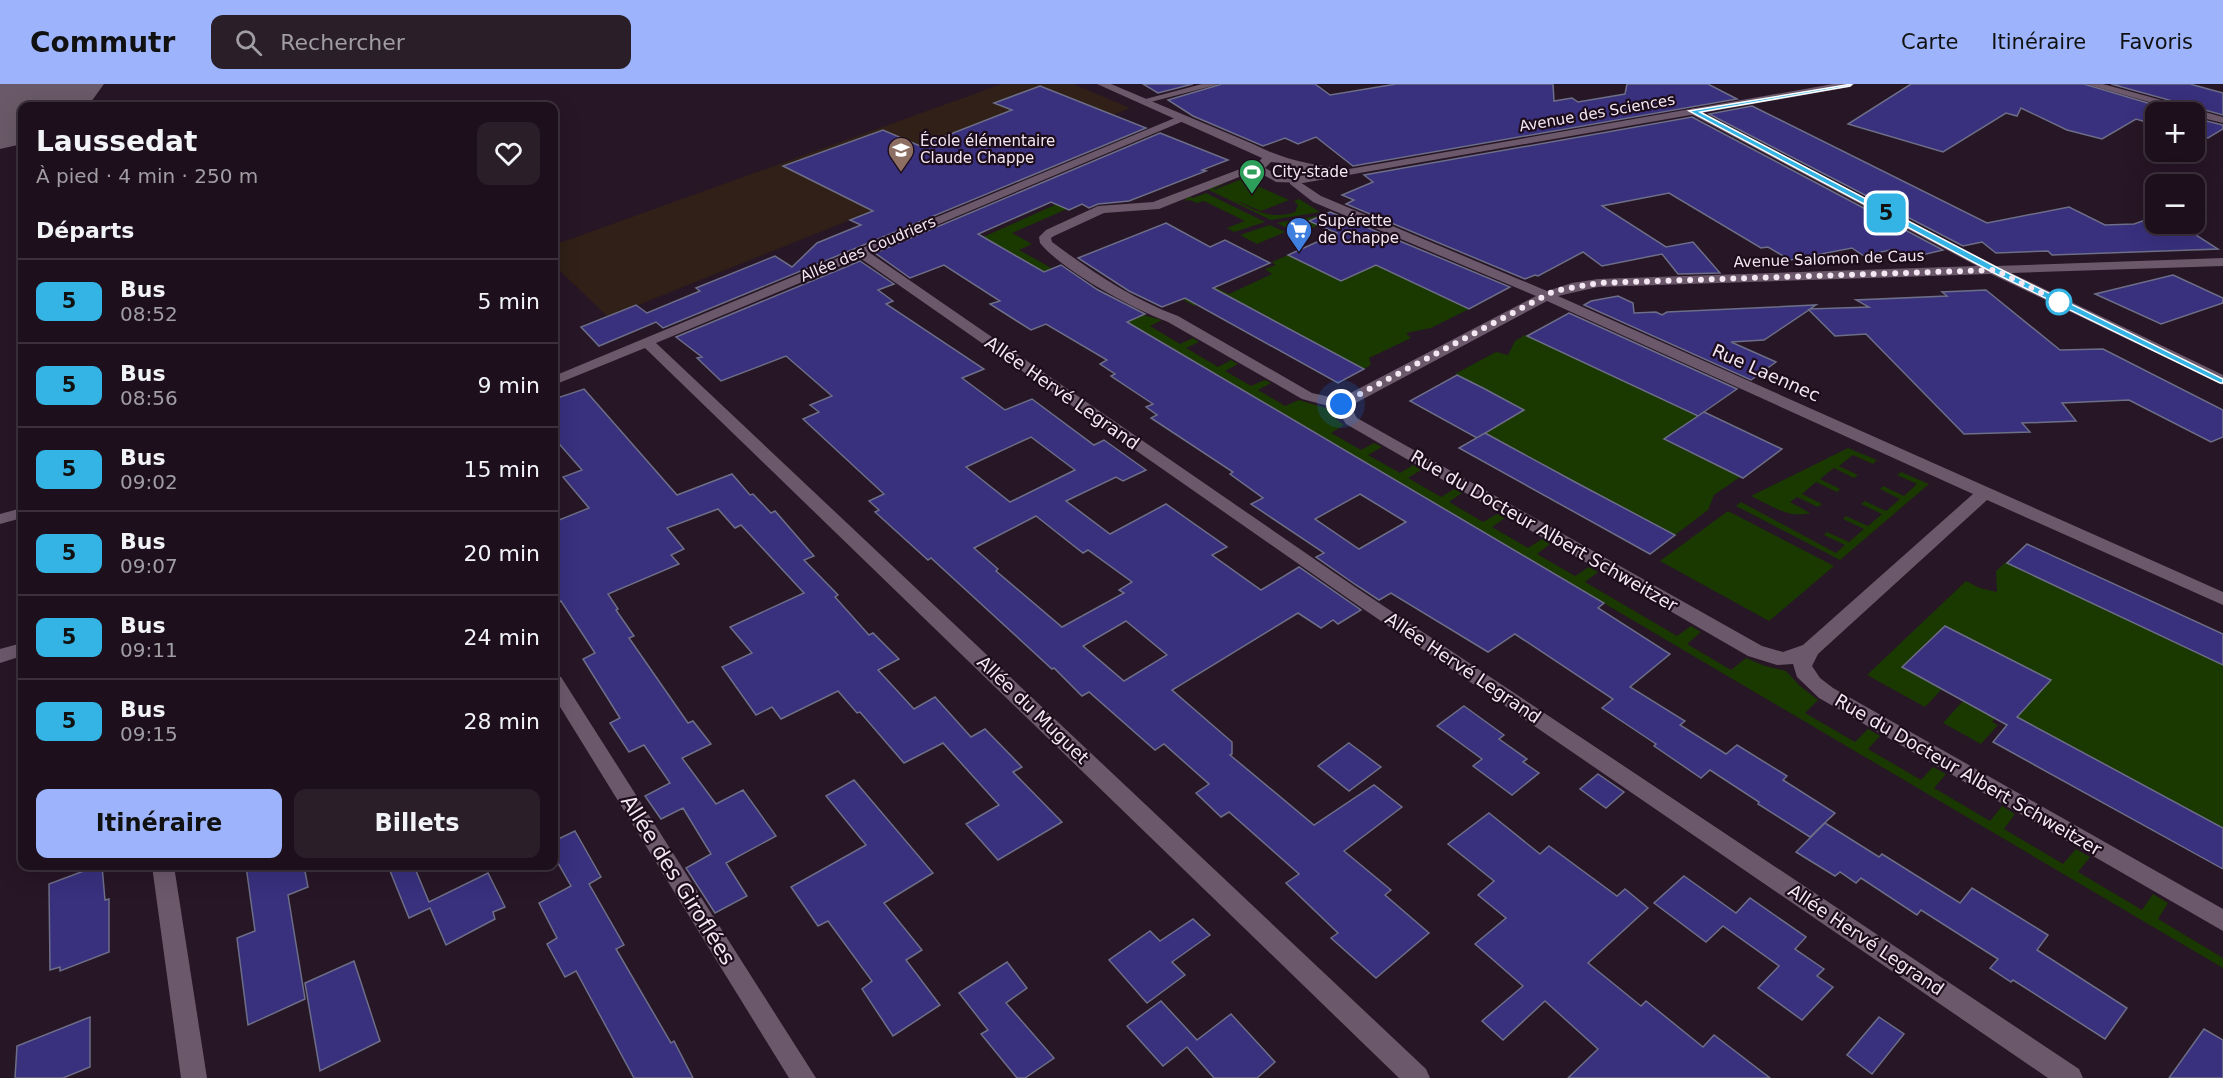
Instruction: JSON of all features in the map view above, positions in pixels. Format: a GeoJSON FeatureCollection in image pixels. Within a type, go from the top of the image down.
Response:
{"type":"FeatureCollection","features":[{"type":"Feature","properties":{"kind":"street"},"geometry":{"type":"LineString","coordinates":[[1102,84],[1248,146],[1273,159],[1290,161],[1311,174]]}},
{"type":"Feature","properties":{"kind":"street"},"geometry":{"type":"LineString","coordinates":[[1143,101],[1215,84]]}},
{"type":"Feature","properties":{"kind":"street","name":"Avenue des Sciences"},"geometry":{"type":"LineString","coordinates":[[1294,182],[1311,174],[1349,172],[1850,84]]}},
{"type":"Feature","properties":{"kind":"street"},"geometry":{"type":"LineString","coordinates":[[2091,84],[2223,120]]}},
{"type":"Feature","properties":{"kind":"street"},"geometry":{"type":"LineString","coordinates":[[1693,111],[1995,270],[2223,381]]}},
{"type":"Feature","properties":{"kind":"street","name":"Allée des Coudriers"},"geometry":{"type":"LineString","coordinates":[[558,379],[1182,118]]}},
{"type":"Feature","properties":{"kind":"street"},"geometry":{"type":"LineString","coordinates":[[1273,159],[1152,207],[1102,209],[1045,237],[1046,243],[1081,270],[1152,311],[1173,319],[1307,396],[1341,404]]}},
{"type":"Feature","properties":{"kind":"street"},"geometry":{"type":"LineString","coordinates":[[1260,165],[1259,169],[1269,176],[1294,182]]}},
{"type":"Feature","properties":{"kind":"street","name":"Rue Laennec"},"geometry":{"type":"LineString","coordinates":[[1294,182],[1317,199],[1546,296],[2223,599]]}},
{"type":"Feature","properties":{"kind":"street","name":"Allée Hervé Legrand"},"geometry":{"type":"LineString","coordinates":[[860,252],[1349,591],[2070,1078]]}},
{"type":"Feature","properties":{"kind":"street","name":"Avenue Salomon de Caus"},"geometry":{"type":"LineString","coordinates":[[1341,404],[1546,296],[1572,287],[1598,283],[2223,262]]}},
{"type":"Feature","properties":{"kind":"street","name":"Allée du Muguet"},"geometry":{"type":"LineString","coordinates":[[647,342],[1417,1078]]}},
{"type":"Feature","properties":{"kind":"street","name":"Rue du Docteur Albert Schweitzer"},"geometry":{"type":"LineString","coordinates":[[1341,404],[1351,421],[1755,651],[1780,660],[1790,660],[1810,650]]}},
{"type":"Feature","properties":{"kind":"street"},"geometry":{"type":"LineString","coordinates":[[1810,650],[1985,492]]}},
{"type":"Feature","properties":{"kind":"street"},"geometry":{"type":"LineString","coordinates":[[0,519],[18,514]]}},
{"type":"Feature","properties":{"kind":"street","name":"Rue du Docteur Albert Schweitzer"},"geometry":{"type":"LineString","coordinates":[[1810,650],[1802,666],[1804,672],[1826,693],[2223,921]]}},
{"type":"Feature","properties":{"kind":"street"},"geometry":{"type":"LineString","coordinates":[[0,656],[18,651]]}},
{"type":"Feature","properties":{"kind":"street","name":"Allée des Giroflées"},"geometry":{"type":"LineString","coordinates":[[558,688],[803,1078]]}},
{"type":"Feature","properties":{"kind":"street"},"geometry":{"type":"LineString","coordinates":[[164,870],[194,1078]]}},
{"type":"Feature","properties":{"kind":"shaded area"},"geometry":{"type":"Polygon","coordinates":[[[1002,84],[1073,84],[1130,108],[608,317],[558,269],[558,244],[1002,84]]]}},
{"type":"Feature","properties":{"kind":"green space","name":"City-stade"},"geometry":{"type":"Polygon","coordinates":[[[1242,179],[1289,200],[1261,211],[1235,200],[1257,211],[1271,215],[1295,212],[1298,205],[1294,201],[1299,199],[1320,212],[1271,220],[1207,189],[1229,181],[1214,190],[1242,179]]]}},
{"type":"Feature","properties":{"kind":"green space"},"geometry":{"type":"Polygon","coordinates":[[[1206,193],[1265,222],[1234,232],[1227,228],[1245,221],[1204,201],[1197,203],[1190,200],[1184,201],[1189,196],[1193,198],[1206,193]]]}},
{"type":"Feature","properties":{"kind":"green space"},"geometry":{"type":"Polygon","coordinates":[[[1057,204],[1067,209],[1012,233],[1032,244],[1019,250],[1053,269],[1043,272],[983,237],[1057,204]]]}},
{"type":"Feature","properties":{"kind":"green space"},"geometry":{"type":"Polygon","coordinates":[[[1324,215],[1325,222],[1316,218],[1310,221],[1319,225],[1298,234],[1277,223],[1324,215]]]}},
{"type":"Feature","properties":{"kind":"green space"},"geometry":{"type":"Polygon","coordinates":[[[1270,225],[1285,232],[1257,244],[1240,235],[1270,225]]]}},
{"type":"Feature","properties":{"kind":"green space"},"geometry":{"type":"Polygon","coordinates":[[[1288,255],[1341,281],[1376,265],[1469,309],[1431,328],[1406,333],[1411,338],[1369,358],[1371,365],[1364,369],[1227,295],[1221,294],[1194,306],[1182,299],[1213,286],[1229,294],[1272,274],[1265,269],[1276,265],[1272,262],[1288,255]]]}},
{"type":"Feature","properties":{"kind":"green space"},"geometry":{"type":"Polygon","coordinates":[[[1143,315],[1162,320],[1150,326],[1180,344],[1193,338],[1199,342],[1186,348],[1218,367],[1231,360],[1238,364],[1225,371],[1251,386],[1265,380],[1271,383],[1258,390],[1285,406],[1299,400],[1332,410],[1337,420],[1344,425],[1331,433],[1361,450],[1374,443],[1382,447],[1368,455],[1400,473],[1413,465],[1421,470],[1408,478],[1441,497],[1454,489],[1462,493],[1449,502],[1483,522],[1497,514],[1505,518],[1492,527],[1528,548],[1542,539],[1550,544],[1537,554],[1575,576],[1589,567],[1598,572],[1585,582],[1677,636],[1691,626],[1701,632],[1687,644],[1731,670],[1746,658],[1786,671],[1818,700],[1805,713],[1855,742],[1868,729],[1880,736],[1868,749],[1921,780],[1933,767],[1946,774],[1934,788],[1990,821],[2002,806],[2015,814],[2004,829],[2063,864],[2076,849],[2090,857],[2078,872],[2142,910],[2153,894],[2168,903],[2158,919],[2223,958],[2223,968],[1127,322],[1143,315]]]}},
{"type":"Feature","properties":{"kind":"green space"},"geometry":{"type":"Polygon","coordinates":[[[1525,335],[1698,416],[1664,440],[1740,477],[1714,495],[1708,510],[1675,535],[1484,433],[1523,409],[1455,374],[1496,352],[1508,355],[1515,341],[1525,335]]]}},
{"type":"Feature","properties":{"kind":"green space"},"geometry":{"type":"Polygon","coordinates":[[[1848,448],[1877,460],[1873,464],[1853,455],[1839,466],[1858,475],[1854,478],[1834,468],[1820,479],[1840,489],[1837,492],[1816,482],[1802,494],[1822,504],[1818,507],[1797,497],[1790,502],[1810,513],[1787,513],[1751,496],[1848,448]]]}},
{"type":"Feature","properties":{"kind":"green space"},"geometry":{"type":"Polygon","coordinates":[[[1901,472],[1929,484],[1840,560],[1736,506],[1741,502],[1836,553],[1845,545],[1824,535],[1827,532],[1849,542],[1864,529],[1843,519],[1846,516],[1868,526],[1882,514],[1861,504],[1865,501],[1886,511],[1900,499],[1880,489],[1883,486],[1904,496],[1917,484],[1897,475],[1901,472]]]}},
{"type":"Feature","properties":{"kind":"green space"},"geometry":{"type":"Polygon","coordinates":[[[1728,511],[1834,566],[1769,621],[1660,561],[1728,511]]]}},
{"type":"Feature","properties":{"kind":"green space"},"geometry":{"type":"Polygon","coordinates":[[[2006,562],[2223,665],[2223,828],[2017,717],[2050,680],[1946,626],[1902,667],[1942,689],[1925,707],[1867,675],[1966,581],[1980,588],[1997,592],[1996,571],[2006,562]]]}},
{"type":"Feature","properties":{"kind":"green space"},"geometry":{"type":"Polygon","coordinates":[[[1963,701],[1995,718],[1992,722],[1998,725],[1981,744],[1943,723],[1963,701]]]}},
{"type":"Feature","properties":{"kind":"building"},"geometry":{"type":"Polygon","coordinates":[[[1143,84],[1193,84],[1158,93],[1143,84]]]}},
{"type":"Feature","properties":{"kind":"building"},"geometry":{"type":"Polygon","coordinates":[[[1222,84],[1315,84],[1330,95],[1396,84],[1553,84],[1554,101],[1572,98],[1578,102],[1625,94],[1627,84],[1708,84],[1737,99],[1353,166],[1316,137],[1298,144],[1285,138],[1263,146],[1193,116],[1168,100],[1222,84]]]}},
{"type":"Feature","properties":{"kind":"building"},"geometry":{"type":"Polygon","coordinates":[[[1911,84],[2084,84],[2145,102],[2145,122],[2136,119],[2102,139],[2067,130],[2021,108],[2017,116],[2006,113],[1943,152],[1848,124],[1911,84]]]}},
{"type":"Feature","properties":{"kind":"building"},"geometry":{"type":"Polygon","coordinates":[[[2111,84],[2190,84],[2223,93],[2223,115],[2205,110],[2205,102],[2176,102],[2111,84]]]}},
{"type":"Feature","properties":{"kind":"building"},"geometry":{"type":"Polygon","coordinates":[[[1040,86],[1146,128],[663,328],[656,322],[599,346],[581,327],[636,305],[647,313],[700,291],[696,288],[775,256],[792,267],[817,243],[861,225],[850,220],[873,211],[783,166],[883,130],[920,146],[1012,110],[994,103],[1040,86]]]}},
{"type":"Feature","properties":{"kind":"building"},"geometry":{"type":"Polygon","coordinates":[[[1752,106],[1987,223],[2069,207],[2105,225],[2134,224],[2145,220],[2145,234],[2195,234],[2218,249],[2052,255],[2048,251],[1996,253],[1982,242],[1963,246],[1709,114],[1752,106]]]}},
{"type":"Feature","properties":{"kind":"building"},"geometry":{"type":"Polygon","coordinates":[[[1692,117],[1943,250],[1905,259],[1894,249],[1864,256],[1852,248],[1790,260],[1768,247],[1761,248],[1669,193],[1602,206],[1666,247],[1693,242],[1720,273],[1678,274],[1662,254],[1602,266],[1583,252],[1538,276],[1525,279],[1346,204],[1354,200],[1342,195],[1373,182],[1364,175],[1692,117]]]}},
{"type":"Feature","properties":{"kind":"building"},"geometry":{"type":"Polygon","coordinates":[[[2205,121],[2223,125],[2223,129],[2208,138],[2205,137],[2205,121]]]}},
{"type":"Feature","properties":{"kind":"building"},"geometry":{"type":"Polygon","coordinates":[[[1160,133],[1228,160],[1129,201],[1098,204],[1089,208],[1082,204],[1069,210],[1051,202],[978,234],[1044,272],[1061,265],[1098,290],[1145,314],[1127,322],[1604,603],[1598,608],[1670,654],[1630,687],[1685,721],[1680,725],[1726,754],[1737,745],[1787,776],[1783,780],[1835,813],[1810,837],[1710,770],[1701,778],[1654,746],[1656,744],[1602,708],[1613,699],[1515,634],[1488,652],[1391,593],[1379,600],[1316,557],[1324,553],[1251,504],[1263,498],[1230,474],[1233,472],[1151,418],[1157,415],[1146,407],[1153,404],[1111,376],[1115,374],[1100,364],[1107,360],[1046,324],[1031,330],[990,304],[1000,301],[944,265],[910,278],[875,253],[1160,133]],[[1360,494],[1315,519],[1359,549],[1406,522],[1360,494]]]}},
{"type":"Feature","properties":{"kind":"building"},"geometry":{"type":"Polygon","coordinates":[[[1330,212],[1510,287],[1469,309],[1376,265],[1341,281],[1288,255],[1337,233],[1309,221],[1330,212]]]}},
{"type":"Feature","properties":{"kind":"building"},"geometry":{"type":"Polygon","coordinates":[[[1166,223],[1210,247],[1225,240],[1270,263],[1213,288],[1364,369],[1338,383],[1185,298],[1162,307],[1129,291],[1078,258],[1166,223]]]}},
{"type":"Feature","properties":{"kind":"building"},"geometry":{"type":"Polygon","coordinates":[[[860,261],[894,284],[878,290],[893,301],[886,304],[984,369],[962,378],[1005,410],[1032,399],[1094,445],[1104,440],[1146,470],[1123,481],[1116,477],[1066,501],[1110,534],[1166,504],[1227,547],[1212,555],[1261,590],[1299,567],[1361,610],[1338,624],[1333,620],[1321,628],[1298,613],[1172,690],[1232,742],[1232,754],[1230,755],[1314,825],[1374,785],[1402,807],[1344,851],[1391,890],[1385,895],[1429,933],[1376,978],[1331,938],[1338,933],[1286,883],[1299,874],[1229,812],[1221,817],[1196,793],[1209,784],[1164,744],[1155,750],[1089,692],[1082,696],[931,558],[928,560],[875,512],[879,510],[869,501],[884,494],[803,419],[819,412],[810,405],[832,396],[786,356],[721,381],[697,358],[702,357],[676,337],[860,261]],[[1031,437],[966,467],[1010,502],[1075,470],[1031,437]],[[1036,516],[974,548],[998,569],[996,571],[1062,627],[1124,593],[1119,590],[1132,582],[1088,550],[1083,553],[1036,516]],[[1126,621],[1083,646],[1124,681],[1167,655],[1126,621]]]}},
{"type":"Feature","properties":{"kind":"building"},"geometry":{"type":"Polygon","coordinates":[[[2173,275],[2223,298],[2223,303],[2161,324],[2095,294],[2173,275]]]}},
{"type":"Feature","properties":{"kind":"building"},"geometry":{"type":"Polygon","coordinates":[[[1986,290],[2060,350],[2103,349],[2223,410],[2223,437],[2211,442],[2129,400],[2062,403],[2076,421],[2022,423],[2030,432],[1964,434],[1866,334],[1835,336],[1809,310],[1764,340],[1731,342],[1776,362],[1751,380],[1584,305],[1591,301],[1618,296],[1633,303],[1634,313],[1656,312],[1662,315],[1667,312],[1816,305],[1810,309],[1869,307],[1856,300],[1947,296],[1942,292],[1986,290]]]}},
{"type":"Feature","properties":{"kind":"building"},"geometry":{"type":"Polygon","coordinates":[[[1569,313],[1737,389],[1698,416],[1527,336],[1569,313]]]}},
{"type":"Feature","properties":{"kind":"building"},"geometry":{"type":"Polygon","coordinates":[[[1457,375],[1524,410],[1477,438],[1410,401],[1457,375]]]}},
{"type":"Feature","properties":{"kind":"building"},"geometry":{"type":"Polygon","coordinates":[[[584,389],[677,495],[732,474],[750,495],[753,494],[771,513],[775,511],[814,556],[804,560],[838,595],[835,597],[869,635],[873,633],[899,659],[878,670],[914,709],[935,697],[971,737],[985,729],[1022,767],[1013,772],[1062,822],[998,860],[966,824],[999,805],[943,743],[904,763],[860,712],[857,713],[838,691],[781,719],[772,707],[756,715],[722,667],[752,653],[730,627],[804,593],[741,525],[735,528],[718,509],[667,528],[684,549],[671,555],[679,564],[608,594],[634,636],[629,638],[688,723],[693,721],[711,744],[682,758],[716,804],[743,790],[776,836],[726,863],[747,896],[715,913],[686,868],[711,854],[683,808],[661,819],[645,796],[670,783],[644,745],[629,752],[610,723],[620,718],[583,659],[595,653],[561,601],[558,603],[558,520],[589,508],[563,477],[582,470],[558,443],[558,398],[584,389]]]}},
{"type":"Feature","properties":{"kind":"building"},"geometry":{"type":"Polygon","coordinates":[[[1704,412],[1782,449],[1743,478],[1664,439],[1704,412]]]}},
{"type":"Feature","properties":{"kind":"building"},"geometry":{"type":"Polygon","coordinates":[[[1485,433],[1675,535],[1650,554],[1459,448],[1485,433]]]}},
{"type":"Feature","properties":{"kind":"building"},"geometry":{"type":"Polygon","coordinates":[[[2027,544],[2223,634],[2223,665],[2007,563],[2027,544]]]}},
{"type":"Feature","properties":{"kind":"building"},"geometry":{"type":"Polygon","coordinates":[[[1945,626],[2051,680],[2017,717],[2223,828],[2223,869],[1993,742],[2007,725],[1902,667],[1945,626]]]}},
{"type":"Feature","properties":{"kind":"building"},"geometry":{"type":"Polygon","coordinates":[[[1464,706],[1504,735],[1499,739],[1527,759],[1523,762],[1539,773],[1512,795],[1473,766],[1482,759],[1437,726],[1464,706]]]}},
{"type":"Feature","properties":{"kind":"building"},"geometry":{"type":"Polygon","coordinates":[[[1349,743],[1381,767],[1349,791],[1318,766],[1349,743]]]}},
{"type":"Feature","properties":{"kind":"building"},"geometry":{"type":"Polygon","coordinates":[[[1598,774],[1624,792],[1606,808],[1580,789],[1598,774]]]}},
{"type":"Feature","properties":{"kind":"building"},"geometry":{"type":"Polygon","coordinates":[[[854,780],[933,873],[884,903],[922,950],[906,960],[940,1005],[893,1036],[862,989],[872,981],[828,921],[818,926],[791,887],[866,845],[826,796],[854,780]]]}},
{"type":"Feature","properties":{"kind":"building"},"geometry":{"type":"Polygon","coordinates":[[[1489,813],[1540,854],[1549,846],[1617,896],[1625,889],[1648,908],[1588,963],[1641,1006],[1646,1001],[1703,1047],[1714,1035],[1770,1078],[1568,1078],[1598,1049],[1545,1001],[1503,1040],[1482,1021],[1523,986],[1475,944],[1506,918],[1478,895],[1494,881],[1448,844],[1489,813]]]}},
{"type":"Feature","properties":{"kind":"building"},"geometry":{"type":"Polygon","coordinates":[[[1825,823],[1879,857],[1882,854],[1960,903],[1972,888],[2048,935],[2037,950],[2127,1008],[2105,1039],[2013,980],[2011,982],[1990,968],[1998,959],[1921,910],[1917,915],[1861,878],[1856,883],[1840,872],[1835,876],[1796,852],[1825,823]]]}},
{"type":"Feature","properties":{"kind":"building"},"geometry":{"type":"Polygon","coordinates":[[[575,831],[601,877],[589,884],[624,945],[616,949],[671,1043],[674,1041],[693,1078],[634,1078],[576,971],[565,977],[547,944],[557,938],[539,903],[571,886],[558,863],[558,839],[575,831]]]}},
{"type":"Feature","properties":{"kind":"building"},"geometry":{"type":"Polygon","coordinates":[[[86,870],[102,870],[105,900],[109,899],[109,952],[60,971],[60,967],[50,970],[49,884],[86,870]]]}},
{"type":"Feature","properties":{"kind":"building"},"geometry":{"type":"Polygon","coordinates":[[[247,870],[305,870],[308,887],[288,895],[305,999],[248,1025],[237,938],[255,931],[247,870]]]}},
{"type":"Feature","properties":{"kind":"building"},"geometry":{"type":"Polygon","coordinates":[[[390,870],[416,870],[429,902],[488,873],[505,907],[493,912],[495,919],[446,945],[430,908],[409,918],[390,870]]]}},
{"type":"Feature","properties":{"kind":"building"},"geometry":{"type":"Polygon","coordinates":[[[1684,876],[1736,913],[1750,898],[1806,937],[1795,949],[1824,969],[1817,976],[1833,987],[1802,1020],[1758,988],[1779,966],[1723,926],[1706,942],[1654,903],[1684,876]]]}},
{"type":"Feature","properties":{"kind":"building"},"geometry":{"type":"Polygon","coordinates":[[[1193,919],[1210,935],[1172,962],[1185,975],[1147,1003],[1109,960],[1150,931],[1160,941],[1193,919]]]}},
{"type":"Feature","properties":{"kind":"building"},"geometry":{"type":"Polygon","coordinates":[[[354,961],[380,1041],[320,1071],[305,983],[354,961]]]}},
{"type":"Feature","properties":{"kind":"building"},"geometry":{"type":"Polygon","coordinates":[[[1007,962],[1027,988],[1006,1003],[1054,1058],[1025,1078],[1017,1078],[981,1034],[988,1030],[959,993],[1007,962]]]}},
{"type":"Feature","properties":{"kind":"building"},"geometry":{"type":"Polygon","coordinates":[[[1161,1001],[1197,1040],[1231,1014],[1275,1062],[1257,1078],[1214,1078],[1187,1047],[1163,1066],[1127,1026],[1161,1001]]]}},
{"type":"Feature","properties":{"kind":"building"},"geometry":{"type":"Polygon","coordinates":[[[90,1017],[90,1067],[63,1078],[15,1078],[17,1046],[90,1017]]]}},
{"type":"Feature","properties":{"kind":"building"},"geometry":{"type":"Polygon","coordinates":[[[1879,1017],[1904,1034],[1872,1074],[1847,1055],[1879,1017]]]}},
{"type":"Feature","properties":{"kind":"building"},"geometry":{"type":"Polygon","coordinates":[[[2204,1029],[2223,1040],[2223,1078],[2169,1078],[2204,1029]]]}},
{"type":"Feature","properties":{"kind":"runway"},"geometry":{"type":"LineString","coordinates":[[0,113],[46,84]]}},
{"type":"Feature","properties":{"kind":"bus line","name":"5"},"geometry":{"type":"LineString","coordinates":[[1850,84],[1693,111],[2027,287],[2223,381]]}},
{"type":"Feature","properties":{"kind":"place","name":"École élémentaire Claude Chappe"},"geometry":{"type":"Point","coordinates":[901,173]}},
{"type":"Feature","properties":{"kind":"place","name":"City-stade"},"geometry":{"type":"Point","coordinates":[1252,195]}},
{"type":"Feature","properties":{"kind":"place","name":"Supérette de Chappe"},"geometry":{"type":"Point","coordinates":[1299,253]}},
{"type":"Feature","properties":{"kind":"route"},"geometry":{"type":"LineString","coordinates":[[1341,404],[1554,291],[1598,283],[1995,270],[2064,304],[2059,302]]}}]}
